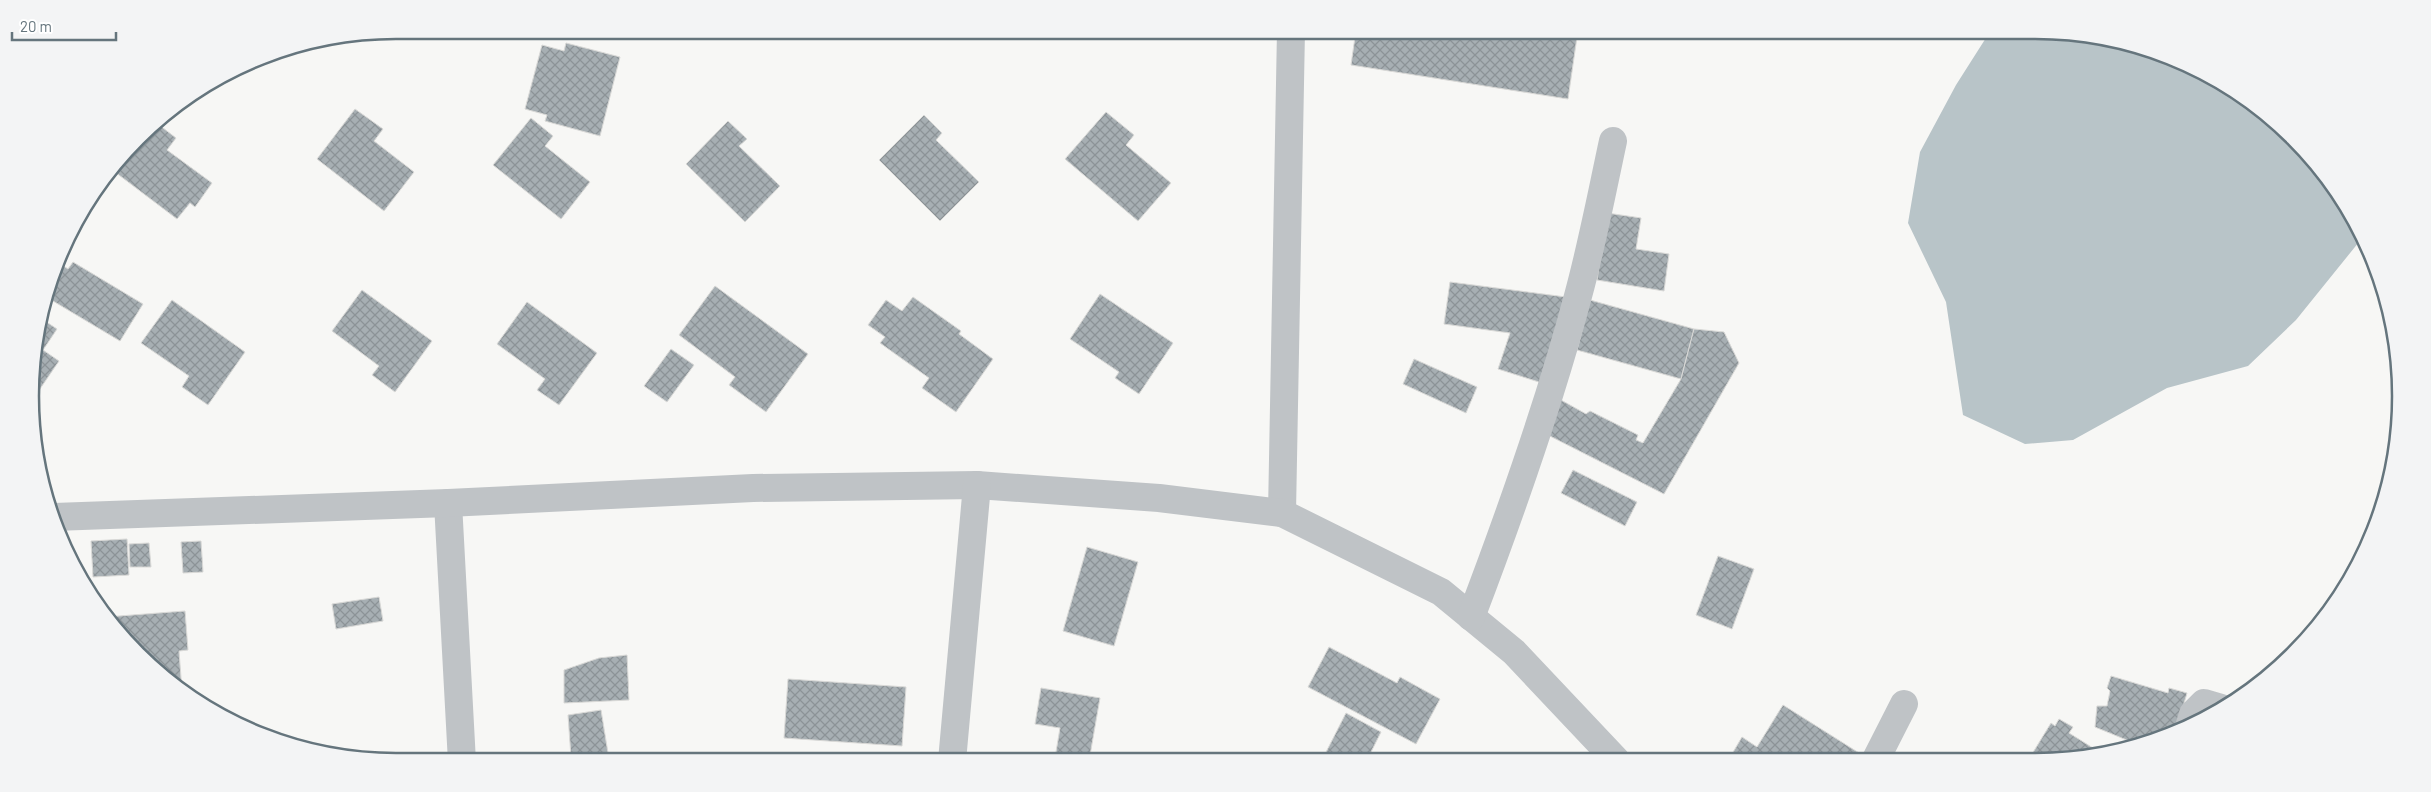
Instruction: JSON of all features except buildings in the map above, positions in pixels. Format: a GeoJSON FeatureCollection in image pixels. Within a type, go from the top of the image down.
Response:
{"type":"FeatureCollection","features":[{"type":"Feature","properties":{"kind":"street"},"geometry":{"type":"LineString","coordinates":[[1282,514],[1291,39]]}},
{"type":"Feature","properties":{"kind":"street"},"geometry":{"type":"LineString","coordinates":[[1471,617],[1508,521],[1547,405],[1579,295],[1613,141]]}},
{"type":"Feature","properties":{"kind":"street"},"geometry":{"type":"LineString","coordinates":[[953,753],[977,485]]}},
{"type":"Feature","properties":{"kind":"street"},"geometry":{"type":"LineString","coordinates":[[60,517],[448,503],[753,488],[977,485],[1159,498],[1282,514],[1441,592],[1514,652],[1609,753]]}},
{"type":"Feature","properties":{"kind":"street"},"geometry":{"type":"LineString","coordinates":[[448,503],[462,753]]}},
{"type":"Feature","properties":{"kind":"street"},"geometry":{"type":"LineString","coordinates":[[2193,716],[2204,703],[2213,706]]}},
{"type":"Feature","properties":{"kind":"street"},"geometry":{"type":"LineString","coordinates":[[1879,753],[1904,704]]}},
{"type":"Feature","properties":{"kind":"shaded area"},"geometry":{"type":"Polygon","coordinates":[[[1985,39],[2035,39],[2082,42],[2127,51],[2172,66],[2214,87],[2233,99],[2271,127],[2288,143],[2304,160],[2332,198],[2358,244],[2296,320],[2248,366],[2167,388],[2073,440],[2025,444],[1963,415],[1946,302],[1908,223],[1920,152],[1956,85],[1985,39]]]}}]}
